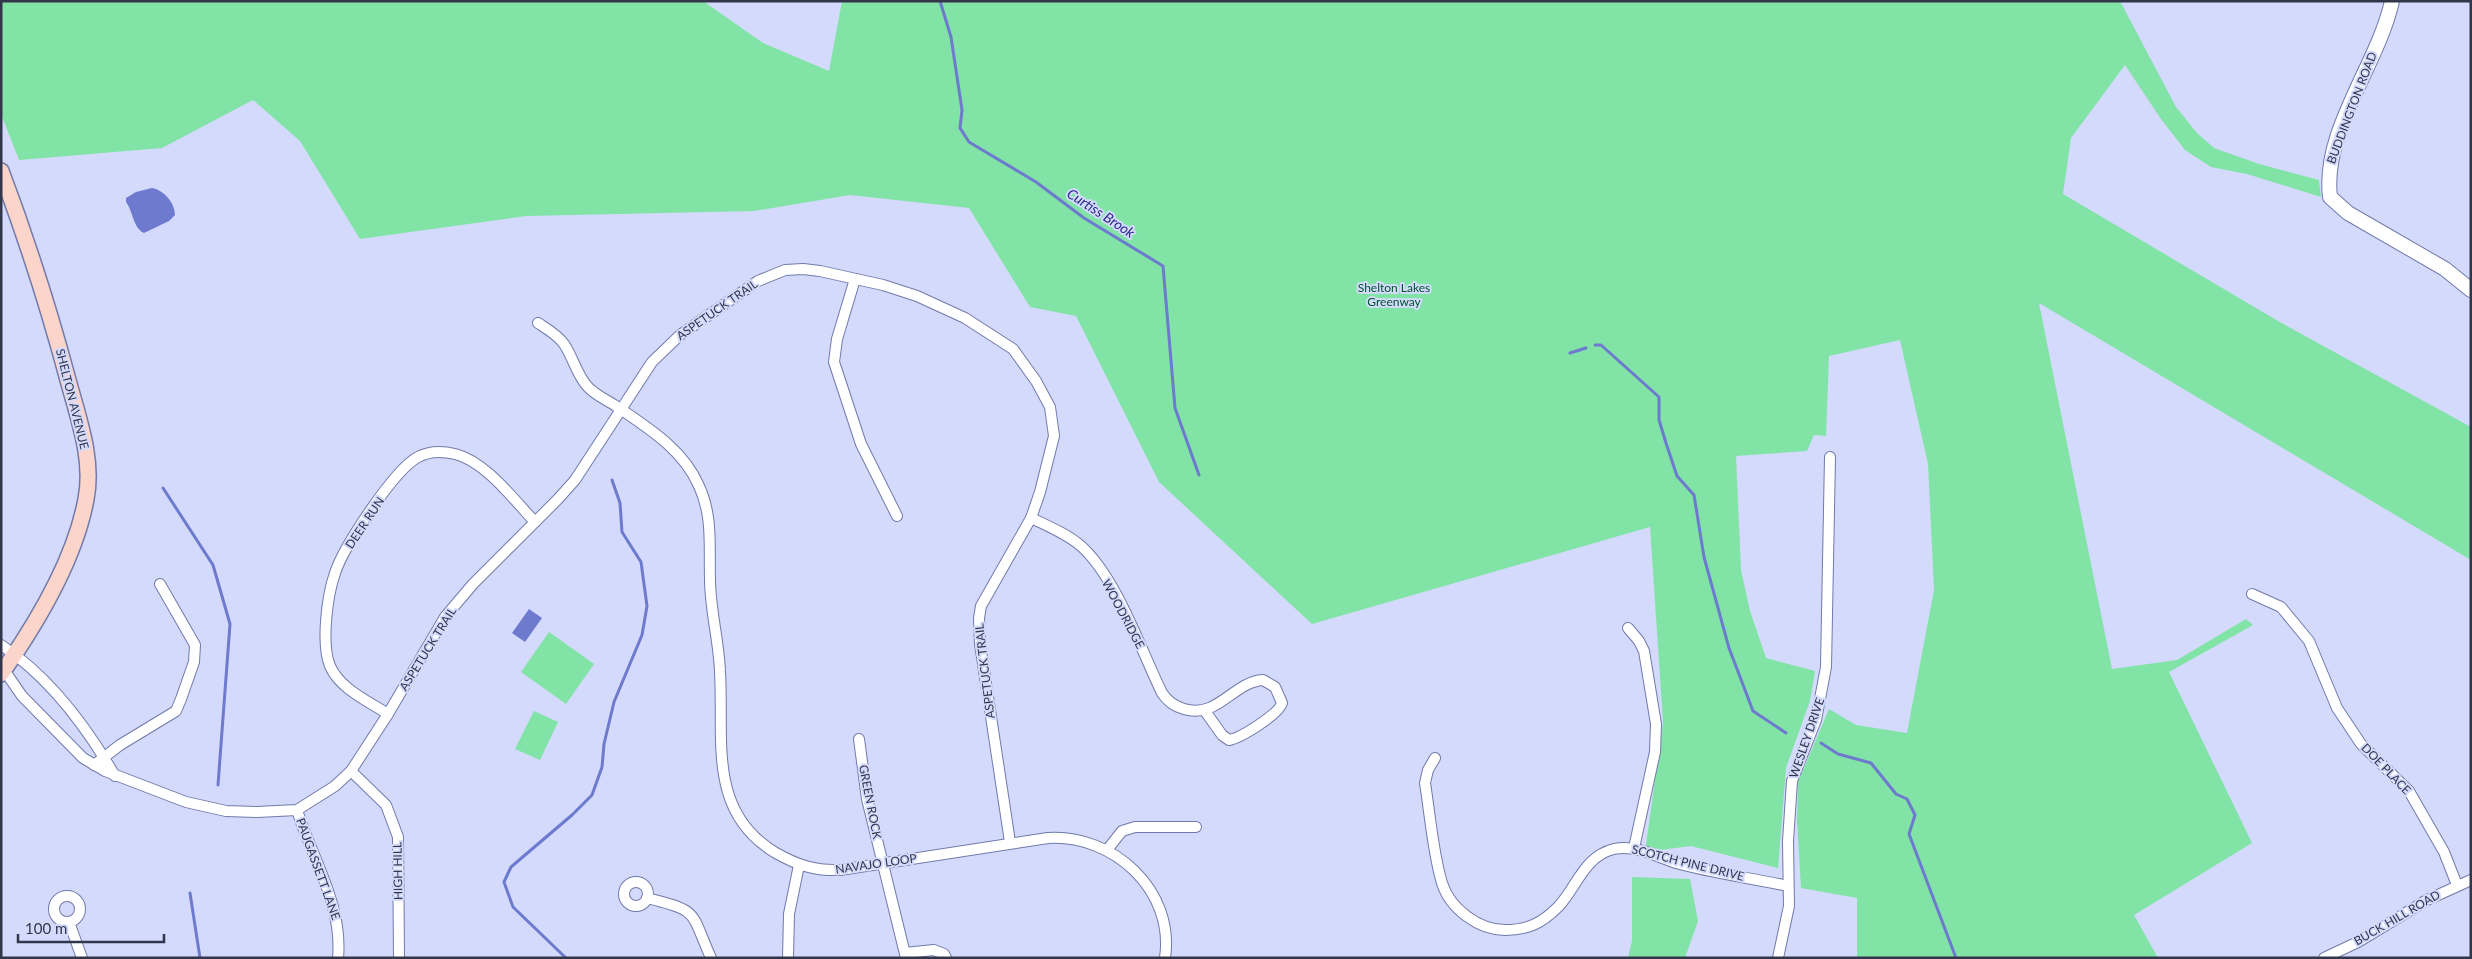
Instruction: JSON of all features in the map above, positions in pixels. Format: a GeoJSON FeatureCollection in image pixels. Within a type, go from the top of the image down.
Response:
{"type":"FeatureCollection","features":[{"type":"Feature","properties":{"kind":"main road","name":"SHELTON AVENUE"},"geometry":{"type":"LineString","coordinates":[[1,171],[47,305],[81,432],[88,476],[87,497],[76,538],[55,588],[2,670]]}},
{"type":"Feature","properties":{"kind":"street","name":"BUDDINGTON ROAD"},"geometry":{"type":"LineString","coordinates":[[2392,1],[2382,32],[2358,86],[2330,160],[2330,196],[2348,213],[2445,268],[2471,290]]}},
{"type":"Feature","properties":{"kind":"street","name":"ASPETUCK TRAIL"},"geometry":{"type":"LineString","coordinates":[[2,670],[15,690],[83,758],[94,766],[115,776],[186,802],[226,811],[297,810],[329,790],[350,771],[388,714],[445,617],[473,584],[575,480],[644,370],[661,353],[706,316],[758,281],[785,270],[803,269],[854,279],[908,294],[942,307],[993,335],[1018,356],[1050,407],[1055,428],[1050,455],[1031,518],[985,598],[979,618],[980,644],[1010,842]]}},
{"type":"Feature","properties":{"kind":"street"},"geometry":{"type":"LineString","coordinates":[[854,279],[837,338],[834,362],[861,444],[897,516]]}},
{"type":"Feature","properties":{"kind":"street","name":"NAVAJO LOOP"},"geometry":{"type":"LineString","coordinates":[[538,323],[564,343],[588,387],[669,444],[682,459],[700,487],[710,529],[710,579],[720,665],[722,756],[726,790],[735,812],[750,834],[770,849],[799,865],[822,870],[840,870],[883,864],[1010,842],[1063,837],[1080,840],[1107,850],[1126,862],[1151,890],[1165,929],[1165,958]]}},
{"type":"Feature","properties":{"kind":"street","name":"DEER RUN"},"geometry":{"type":"LineString","coordinates":[[388,714],[351,691],[335,675],[328,660],[326,640],[328,605],[335,572],[358,530],[392,482],[406,466],[419,456],[434,452],[453,454],[470,460],[483,470],[535,522]]}},
{"type":"Feature","properties":{"kind":"street","name":"WESLEY DRIVE"},"geometry":{"type":"LineString","coordinates":[[1778,958],[1789,906],[1792,781],[1816,720],[1826,667],[1830,456]]}},
{"type":"Feature","properties":{"kind":"street","name":"WOODRIDGE"},"geometry":{"type":"LineString","coordinates":[[1031,518],[1066,535],[1089,554],[1123,609],[1165,698],[1178,707],[1206,711]]}},
{"type":"Feature","properties":{"kind":"street"},"geometry":{"type":"LineString","coordinates":[[94,766],[104,757],[176,711],[194,662],[195,645],[160,584]]}},
{"type":"Feature","properties":{"kind":"street","name":"DOE PLACE"},"geometry":{"type":"LineString","coordinates":[[2252,594],[2281,607],[2309,640],[2337,708],[2361,744],[2408,791],[2444,852],[2457,884]]}},
{"type":"Feature","properties":{"kind":"street"},"geometry":{"type":"LineString","coordinates":[[1628,628],[1639,641],[1644,652],[1656,724],[1655,752],[1634,848]]}},
{"type":"Feature","properties":{"kind":"street"},"geometry":{"type":"LineString","coordinates":[[1,645],[14,654],[63,700],[104,757],[115,776]]}},
{"type":"Feature","properties":{"kind":"street"},"geometry":{"type":"LineString","coordinates":[[1257,680],[1272,683],[1279,692],[1282,703],[1275,713],[1239,737],[1229,740],[1222,735],[1206,711],[1257,680]]}},
{"type":"Feature","properties":{"kind":"street","name":"GREEN ROCK"},"geometry":{"type":"LineString","coordinates":[[859,739],[867,799],[906,956]]}},
{"type":"Feature","properties":{"kind":"street","name":"SCOTCH PINE DRIVE"},"geometry":{"type":"LineString","coordinates":[[1434,758],[1428,770],[1425,783],[1442,884],[1450,900],[1463,913],[1479,924],[1494,930],[1531,928],[1560,906],[1592,860],[1604,852],[1616,848],[1634,848],[1677,863],[1788,886]]}},
{"type":"Feature","properties":{"kind":"street","name":"HIGH HILL"},"geometry":{"type":"LineString","coordinates":[[350,771],[386,805],[398,837],[399,958]]}},
{"type":"Feature","properties":{"kind":"street","name":"PAUGASSETT LANE"},"geometry":{"type":"LineString","coordinates":[[297,810],[338,923],[338,958]]}},
{"type":"Feature","properties":{"kind":"street"},"geometry":{"type":"LineString","coordinates":[[1107,850],[1122,831],[1135,827],[1196,827]]}},
{"type":"Feature","properties":{"kind":"street"},"geometry":{"type":"LineString","coordinates":[[788,958],[789,914],[799,865]]}},
{"type":"Feature","properties":{"kind":"street","name":"BUCK HILL ROAD"},"geometry":{"type":"LineString","coordinates":[[2324,958],[2358,942],[2457,884],[2471,880]]}},
{"type":"Feature","properties":{"kind":"street"},"geometry":{"type":"LineString","coordinates":[[647,898],[677,905],[688,910],[698,926],[712,958]]}},
{"type":"Feature","properties":{"kind":"street"},"geometry":{"type":"LineString","coordinates":[[68,922],[82,958]]}},
{"type":"Feature","properties":{"kind":"street"},"geometry":{"type":"LineString","coordinates":[[906,956],[934,950],[944,954],[946,958]]}},
{"type":"Feature","properties":{"kind":"green space","name":"Shelton Lakes Greenway"},"geometry":{"type":"Polygon","coordinates":[[[1,1],[703,1],[763,43],[829,71],[842,1],[2120,1],[2176,107],[2197,133],[2214,148],[2259,164],[2319,180],[2321,197],[2247,174],[2211,167],[2185,150],[2161,119],[2125,65],[2071,138],[2063,194],[2278,321],[2471,427],[2471,560],[2039,303],[2112,669],[2177,660],[2246,619],[2253,625],[2169,672],[2252,843],[2134,915],[2158,958],[1857,958],[1857,898],[1801,888],[1797,820],[1798,782],[1829,709],[1856,725],[1907,733],[1934,590],[1928,464],[1900,340],[1829,356],[1826,436],[1814,435],[1807,451],[1736,456],[1741,570],[1750,611],[1766,658],[1815,671],[1810,701],[1786,768],[1778,868],[1691,846],[1645,852],[1663,722],[1650,527],[1312,624],[1159,482],[1076,316],[1030,307],[969,208],[850,195],[754,211],[526,216],[360,239],[300,141],[253,100],[162,148],[19,160],[1,114],[1,1]]]}},
{"type":"Feature","properties":{"kind":"green space"},"geometry":{"type":"Polygon","coordinates":[[[549,632],[594,664],[566,704],[521,672],[549,632]]]}},
{"type":"Feature","properties":{"kind":"green space"},"geometry":{"type":"Polygon","coordinates":[[[534,711],[558,722],[540,760],[515,749],[534,711]]]}},
{"type":"Feature","properties":{"kind":"green space"},"geometry":{"type":"Polygon","coordinates":[[[1632,877],[1690,879],[1698,921],[1685,958],[1628,958],[1632,941],[1632,877]]]}},
{"type":"Feature","properties":{"kind":"water"},"geometry":{"type":"Polygon","coordinates":[[[152,188],[165,194],[175,210],[175,215],[169,221],[144,233],[140,231],[135,223],[126,198],[136,192],[152,188]]]}},
{"type":"Feature","properties":{"kind":"water"},"geometry":{"type":"Polygon","coordinates":[[[529,609],[542,618],[525,642],[512,633],[529,609]]]}},
{"type":"Feature","properties":{"kind":"waterway","name":"Curtiss Brook"},"geometry":{"type":"LineString","coordinates":[[940,1],[951,37],[962,110],[960,128],[969,142],[1036,182],[1084,218],[1163,266],[1175,408],[1199,475]]}},
{"type":"Feature","properties":{"kind":"waterway"},"geometry":{"type":"LineString","coordinates":[[1595,345],[1601,345],[1659,397],[1659,420],[1677,476],[1694,495],[1704,557],[1729,648],[1753,711],[1786,733]]}},
{"type":"Feature","properties":{"kind":"waterway"},"geometry":{"type":"LineString","coordinates":[[1570,353],[1586,348]]}},
{"type":"Feature","properties":{"kind":"waterway"},"geometry":{"type":"LineString","coordinates":[[566,958],[513,907],[504,882],[511,867],[572,815],[592,795],[602,767],[604,744],[614,702],[642,635],[647,606],[641,562],[622,532],[620,503],[612,480]]}},
{"type":"Feature","properties":{"kind":"waterway"},"geometry":{"type":"LineString","coordinates":[[163,488],[213,565],[230,624],[218,785]]}},
{"type":"Feature","properties":{"kind":"waterway"},"geometry":{"type":"LineString","coordinates":[[1821,743],[1838,754],[1871,763],[1896,794],[1907,799],[1915,815],[1909,834],[1956,958]]}},
{"type":"Feature","properties":{"kind":"waterway"},"geometry":{"type":"LineString","coordinates":[[190,893],[200,958]]}}]}
